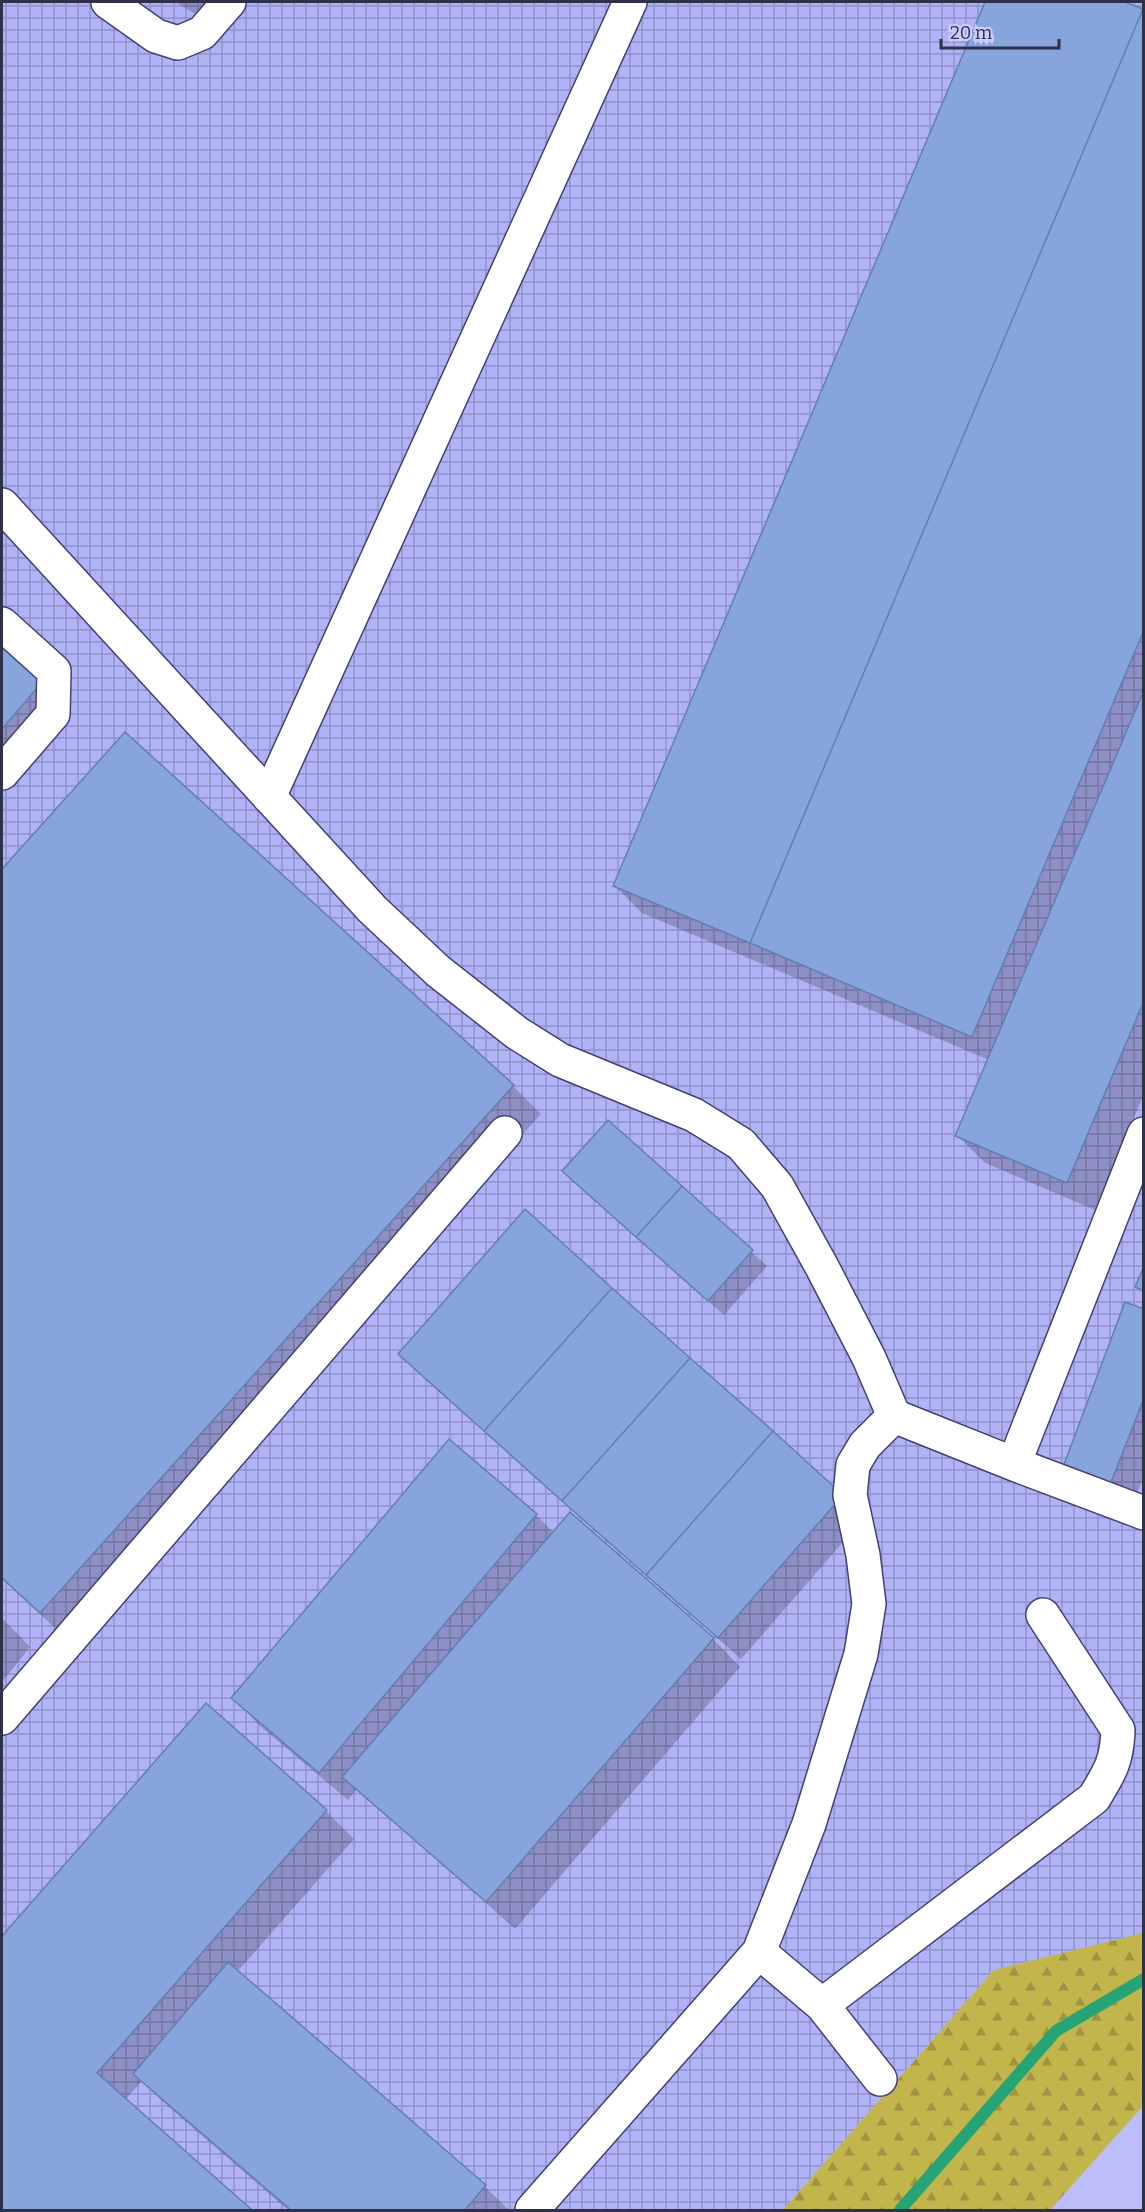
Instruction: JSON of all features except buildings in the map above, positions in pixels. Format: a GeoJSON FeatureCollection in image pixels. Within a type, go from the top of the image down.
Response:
{"type":"FeatureCollection","features":[{"type":"Feature","properties":{"kind":"street"},"geometry":{"type":"LineString","coordinates":[[108,2],[156,36],[178,43],[202,33],[229,2]]}},
{"type":"Feature","properties":{"kind":"street"},"geometry":{"type":"LineString","coordinates":[[269,797],[630,2]]}},
{"type":"Feature","properties":{"kind":"street"},"geometry":{"type":"LineString","coordinates":[[2,505],[372,909],[438,971],[517,1033],[560,1060],[694,1115],[741,1144],[777,1186],[864,1348],[894,1416],[1143,1513]]}},
{"type":"Feature","properties":{"kind":"street"},"geometry":{"type":"LineString","coordinates":[[2,624],[54,671],[53,714],[2,773]]}},
{"type":"Feature","properties":{"kind":"street"},"geometry":{"type":"LineString","coordinates":[[2,1718],[505,1133]]}},
{"type":"Feature","properties":{"kind":"street"},"geometry":{"type":"LineString","coordinates":[[1014,1464],[1143,1134]]}},
{"type":"Feature","properties":{"kind":"street"},"geometry":{"type":"LineString","coordinates":[[532,2211],[759,1953],[809,1824],[861,1654],[869,1604],[863,1555],[849,1495],[853,1465],[865,1445],[894,1416]]}},
{"type":"Feature","properties":{"kind":"street"},"geometry":{"type":"LineString","coordinates":[[822,2006],[1094,1798],[1109,1774],[1118,1753],[1118,1730],[1043,1615]]}},
{"type":"Feature","properties":{"kind":"street"},"geometry":{"type":"LineString","coordinates":[[759,1953],[822,2006],[880,2079]]}},
{"type":"Feature","properties":{"kind":"shaded area"},"geometry":{"type":"Polygon","coordinates":[[[2,2],[1143,2],[1143,1933],[994,1970],[783,2210],[2,2210],[2,2]]]}},
{"type":"Feature","properties":{"kind":"green space"},"geometry":{"type":"Polygon","coordinates":[[[1143,1933],[1143,2106],[1050,2210],[783,2210],[994,1970],[1143,1933]]]}},
{"type":"Feature","properties":{"kind":"waterway"},"geometry":{"type":"LineString","coordinates":[[900,2210],[1056,2031],[1144,1979]]}}]}
